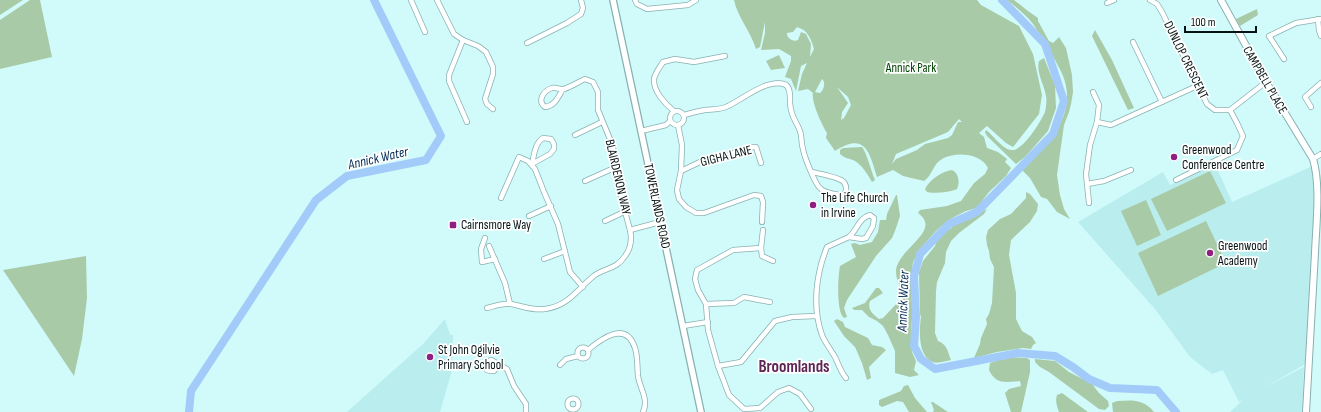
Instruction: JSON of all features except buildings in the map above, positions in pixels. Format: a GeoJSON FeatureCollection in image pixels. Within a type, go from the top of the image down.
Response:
{"type":"FeatureCollection","features":[{"type":"Feature","properties":{"kind":"main road","name":"CAMPBELL PLACE"},"geometry":{"type":"LineString","coordinates":[[1221,0],[1266,82],[1313,159]]}},
{"type":"Feature","properties":{"kind":"main road"},"geometry":{"type":"LineString","coordinates":[[1306,412],[1318,186],[1313,159]]}},
{"type":"Feature","properties":{"kind":"street"},"geometry":{"type":"LineString","coordinates":[[411,0],[425,32]]}},
{"type":"Feature","properties":{"kind":"street"},"geometry":{"type":"LineString","coordinates":[[437,0],[454,34],[463,40],[478,46],[486,52],[493,68],[493,74],[485,99],[487,104],[493,109]]}},
{"type":"Feature","properties":{"kind":"street"},"geometry":{"type":"LineString","coordinates":[[527,43],[567,23],[580,14],[583,8],[581,0]]}},
{"type":"Feature","properties":{"kind":"street","name":"TOWERLANDS ROAD"},"geometry":{"type":"LineString","coordinates":[[613,0],[701,412]]}},
{"type":"Feature","properties":{"kind":"street"},"geometry":{"type":"LineString","coordinates":[[635,0],[637,4],[647,9],[688,6],[696,0]]}},
{"type":"Feature","properties":{"kind":"street"},"geometry":{"type":"LineString","coordinates":[[1108,3],[1114,0]]}},
{"type":"Feature","properties":{"kind":"street","name":"DUNLOP CRESCENT"},"geometry":{"type":"LineString","coordinates":[[1150,0],[1157,4],[1162,12],[1207,104],[1215,110],[1230,110]]}},
{"type":"Feature","properties":{"kind":"street"},"geometry":{"type":"LineString","coordinates":[[1284,59],[1269,36],[1296,23],[1320,19],[1319,30],[1321,36]]}},
{"type":"Feature","properties":{"kind":"street"},"geometry":{"type":"LineString","coordinates":[[463,40],[449,76],[449,81],[467,122]]}},
{"type":"Feature","properties":{"kind":"street"},"geometry":{"type":"LineString","coordinates":[[1133,42],[1162,102]]}},
{"type":"Feature","properties":{"kind":"street"},"geometry":{"type":"LineString","coordinates":[[678,125],[684,121],[684,115],[680,111],[674,111],[667,106],[657,92],[654,78],[663,62],[675,59],[694,62],[725,56]]}},
{"type":"Feature","properties":{"kind":"street","name":"BLAIRDENON WAY"},"geometry":{"type":"LineString","coordinates":[[563,89],[554,104],[550,107],[545,107],[540,101],[541,97],[548,90],[553,88],[563,89],[585,79],[593,82],[598,92],[598,110],[616,156],[614,168],[615,175],[630,230],[660,222]]}},
{"type":"Feature","properties":{"kind":"street"},"geometry":{"type":"LineString","coordinates":[[1176,180],[1237,150],[1243,136],[1230,110],[1266,82]]}},
{"type":"Feature","properties":{"kind":"street"},"geometry":{"type":"LineString","coordinates":[[1311,107],[1305,97],[1321,83]]}},
{"type":"Feature","properties":{"kind":"street"},"geometry":{"type":"LineString","coordinates":[[684,115],[727,107],[745,95],[763,87],[774,84],[787,85],[790,92],[792,115],[799,129],[803,150],[812,172],[821,189],[841,195],[847,190],[842,181],[812,172]]}},
{"type":"Feature","properties":{"kind":"street"},"geometry":{"type":"LineString","coordinates":[[1097,122],[1111,126],[1197,86]]}},
{"type":"Feature","properties":{"kind":"street"},"geometry":{"type":"LineString","coordinates":[[1089,203],[1086,174],[1090,145],[1097,122],[1099,105],[1093,92]]}},
{"type":"Feature","properties":{"kind":"street"},"geometry":{"type":"LineString","coordinates":[[641,131],[666,125],[670,121],[670,115],[674,111]]}},
{"type":"Feature","properties":{"kind":"street"},"geometry":{"type":"LineString","coordinates":[[670,121],[678,125]]}},
{"type":"Feature","properties":{"kind":"street"},"geometry":{"type":"LineString","coordinates":[[575,135],[602,122]]}},
{"type":"Feature","properties":{"kind":"street"},"geometry":{"type":"LineString","coordinates":[[678,125],[682,145],[681,171],[677,190],[679,199],[686,207],[696,213],[704,213],[754,195],[761,196],[763,202],[762,222]]}},
{"type":"Feature","properties":{"kind":"street"},"geometry":{"type":"LineString","coordinates":[[544,138],[551,140],[554,147],[553,151],[532,164],[535,149],[539,142],[544,138]]}},
{"type":"Feature","properties":{"kind":"street","name":"GIGHA LANE"},"geometry":{"type":"LineString","coordinates":[[681,171],[702,161],[753,147],[756,147],[762,163]]}},
{"type":"Feature","properties":{"kind":"street"},"geometry":{"type":"LineString","coordinates":[[1313,159],[1321,154]]}},
{"type":"Feature","properties":{"kind":"street"},"geometry":{"type":"LineString","coordinates":[[502,198],[519,158],[524,158],[532,164],[540,177],[544,192],[558,224],[570,272],[583,287]]}},
{"type":"Feature","properties":{"kind":"street"},"geometry":{"type":"LineString","coordinates":[[585,181],[614,168]]}},
{"type":"Feature","properties":{"kind":"street"},"geometry":{"type":"LineString","coordinates":[[1087,184],[1104,181],[1131,170]]}},
{"type":"Feature","properties":{"kind":"street"},"geometry":{"type":"LineString","coordinates":[[528,216],[551,206]]}},
{"type":"Feature","properties":{"kind":"street"},"geometry":{"type":"LineString","coordinates":[[605,221],[626,211]]}},
{"type":"Feature","properties":{"kind":"street"},"geometry":{"type":"LineString","coordinates":[[846,378],[839,369],[836,360],[823,336],[816,316],[818,276],[821,262],[827,247],[849,237],[855,232],[860,221],[866,216],[874,218],[875,221],[873,226],[866,238],[862,239],[849,237]]}},
{"type":"Feature","properties":{"kind":"street"},"geometry":{"type":"LineString","coordinates":[[487,308],[510,304],[537,310],[544,310],[557,306],[567,300],[597,274],[611,268],[622,260],[629,248],[631,239],[630,230]]}},
{"type":"Feature","properties":{"kind":"street"},"geometry":{"type":"LineString","coordinates":[[763,230],[761,248],[762,256],[773,261]]}},
{"type":"Feature","properties":{"kind":"street"},"geometry":{"type":"LineString","coordinates":[[485,238],[481,249],[482,262],[495,259]]}},
{"type":"Feature","properties":{"kind":"street"},"geometry":{"type":"LineString","coordinates":[[489,246],[505,283],[510,304]]}},
{"type":"Feature","properties":{"kind":"street"},"geometry":{"type":"LineString","coordinates":[[761,248],[733,250],[697,270],[695,278],[698,290],[706,304],[712,346],[718,366],[729,395],[744,409],[760,408],[778,392],[789,388],[800,394],[811,409]]}},
{"type":"Feature","properties":{"kind":"street"},"geometry":{"type":"LineString","coordinates":[[544,260],[565,251]]}},
{"type":"Feature","properties":{"kind":"street"},"geometry":{"type":"LineString","coordinates":[[706,304],[734,303],[744,298],[770,302]]}},
{"type":"Feature","properties":{"kind":"street"},"geometry":{"type":"LineString","coordinates":[[718,366],[741,362],[775,321],[792,317],[816,316]]}},
{"type":"Feature","properties":{"kind":"street"},"geometry":{"type":"LineString","coordinates":[[683,326],[708,322]]}},
{"type":"Feature","properties":{"kind":"street"},"geometry":{"type":"LineString","coordinates":[[588,350],[610,335],[623,335],[628,337],[635,348],[638,377],[646,399],[646,406],[643,412]]}},
{"type":"Feature","properties":{"kind":"street"},"geometry":{"type":"LineString","coordinates":[[578,356],[577,352],[580,349],[584,348],[588,350]]}},
{"type":"Feature","properties":{"kind":"street"},"geometry":{"type":"LineString","coordinates":[[560,365],[566,359],[578,356],[582,359],[586,358],[588,356],[588,350]]}},
{"type":"Feature","properties":{"kind":"street"},"geometry":{"type":"LineString","coordinates":[[497,367],[501,366],[509,372],[514,386],[526,404],[526,412]]}},
{"type":"Feature","properties":{"kind":"shaded area","name":"Greenwood Academy"},"geometry":{"type":"Polygon","coordinates":[[[1215,164],[1232,202],[1315,165],[1318,186],[1309,362],[1265,387],[1304,367],[1302,412],[1230,412],[1243,400],[1239,402],[1223,370],[1212,374],[1190,357],[1155,309],[1078,222],[1163,172],[1170,185],[1215,164]]]}},
{"type":"Feature","properties":{"kind":"shaded area","name":"St John Ogilvie Primary School"},"geometry":{"type":"Polygon","coordinates":[[[445,319],[450,335],[453,335],[452,370],[440,412],[347,412],[423,344],[445,319]]]}},
{"type":"Feature","properties":{"kind":"green space"},"geometry":{"type":"Polygon","coordinates":[[[0,0],[23,0],[0,15],[0,0]]]}},
{"type":"Feature","properties":{"kind":"green space"},"geometry":{"type":"Polygon","coordinates":[[[30,0],[40,0],[52,57],[0,69],[0,20],[30,0]]]}},
{"type":"Feature","properties":{"kind":"green space","name":"Annick Park"},"geometry":{"type":"Polygon","coordinates":[[[734,0],[977,0],[981,5],[1019,26],[1033,54],[1042,95],[1039,114],[1013,147],[1006,143],[987,126],[979,133],[984,137],[987,148],[998,152],[1007,159],[1005,162],[1011,168],[1006,176],[989,192],[977,208],[966,211],[947,221],[936,231],[920,249],[913,262],[911,278],[913,311],[911,328],[912,352],[916,361],[914,370],[919,375],[910,377],[895,373],[895,351],[883,326],[869,317],[862,310],[854,310],[852,308],[865,303],[876,288],[879,288],[883,293],[870,301],[869,307],[871,312],[879,319],[883,318],[899,301],[902,291],[896,274],[898,263],[903,255],[917,240],[925,227],[924,220],[918,213],[920,210],[947,206],[961,201],[974,183],[985,174],[988,168],[985,163],[974,156],[960,154],[947,156],[939,161],[924,181],[903,176],[893,170],[877,177],[868,152],[864,147],[853,143],[835,151],[826,138],[827,133],[815,108],[813,93],[808,89],[798,91],[802,74],[807,63],[801,66],[796,91],[791,79],[785,77],[791,61],[791,56],[779,49],[761,50],[765,33],[765,22],[760,47],[756,49],[734,0]],[[797,27],[793,32],[787,33],[787,35],[794,41],[798,40],[801,32],[806,34],[811,44],[810,57],[814,49],[808,35],[804,30],[797,27]],[[822,79],[815,92],[820,93],[823,90],[824,84],[822,79]],[[837,87],[848,103],[842,112],[841,120],[844,118],[851,105],[848,97],[837,87]],[[959,119],[948,132],[896,154],[892,164],[896,159],[917,150],[925,144],[948,138],[952,135],[958,122],[962,122],[959,119]]]}},
{"type":"Feature","properties":{"kind":"green space"},"geometry":{"type":"Polygon","coordinates":[[[1007,0],[1014,0],[1038,18],[1038,21],[1049,41],[1053,43],[1059,37],[1066,48],[1072,75],[1073,92],[1069,112],[1064,125],[1057,175],[1064,209],[1070,219],[1057,212],[1047,199],[1041,197],[1030,178],[1021,169],[1056,131],[1066,108],[1067,96],[1064,78],[1049,49],[1047,50],[1048,48],[1030,21],[1021,11],[1007,0]]]}},
{"type":"Feature","properties":{"kind":"green space"},"geometry":{"type":"Polygon","coordinates":[[[1257,9],[1258,15],[1240,26],[1236,19],[1257,9]]]}},
{"type":"Feature","properties":{"kind":"green space"},"geometry":{"type":"Polygon","coordinates":[[[1095,30],[1112,60],[1134,108],[1128,110],[1092,36],[1095,30]]]}},
{"type":"Feature","properties":{"kind":"green space"},"geometry":{"type":"Polygon","coordinates":[[[779,55],[785,68],[771,70],[766,61],[779,55]]]}},
{"type":"Feature","properties":{"kind":"green space"},"geometry":{"type":"Polygon","coordinates":[[[1044,58],[1055,85],[1056,108],[1048,131],[1025,157],[1016,164],[987,136],[985,132],[986,130],[1005,148],[1012,150],[1021,146],[1031,135],[1043,116],[1046,108],[1046,96],[1039,74],[1038,65],[1039,61],[1044,58]]]}},
{"type":"Feature","properties":{"kind":"green space"},"geometry":{"type":"Polygon","coordinates":[[[862,147],[866,153],[875,180],[872,182],[865,170],[858,163],[840,154],[840,150],[843,148],[862,147]]]}},
{"type":"Feature","properties":{"kind":"green space"},"geometry":{"type":"Polygon","coordinates":[[[952,170],[956,173],[958,178],[957,189],[933,193],[927,192],[925,189],[933,179],[952,170]]]}},
{"type":"Feature","properties":{"kind":"green space"},"geometry":{"type":"Polygon","coordinates":[[[1210,171],[1226,203],[1167,231],[1151,199],[1210,171]]]}},
{"type":"Feature","properties":{"kind":"green space"},"geometry":{"type":"Polygon","coordinates":[[[1026,192],[1030,194],[1038,204],[1037,211],[1030,222],[1011,240],[1009,255],[1016,293],[1016,319],[1022,331],[1032,337],[1036,343],[1031,349],[1023,348],[997,352],[974,358],[987,324],[986,319],[992,303],[994,267],[990,259],[987,245],[986,237],[988,230],[1000,219],[1011,214],[1026,198],[1026,192]]]}},
{"type":"Feature","properties":{"kind":"green space"},"geometry":{"type":"Polygon","coordinates":[[[896,195],[900,216],[895,231],[892,238],[876,256],[847,300],[844,308],[847,317],[844,318],[841,314],[839,302],[838,285],[840,266],[856,257],[851,244],[855,243],[860,245],[872,242],[878,232],[880,220],[886,220],[887,214],[896,195]]]}},
{"type":"Feature","properties":{"kind":"green space"},"geometry":{"type":"Polygon","coordinates":[[[1146,200],[1161,235],[1137,246],[1121,211],[1146,200]]]}},
{"type":"Feature","properties":{"kind":"green space"},"geometry":{"type":"Polygon","coordinates":[[[987,209],[984,214],[951,241],[946,252],[945,263],[937,282],[935,333],[938,341],[945,346],[948,351],[951,360],[935,363],[928,359],[922,349],[920,336],[921,317],[919,272],[923,261],[935,246],[937,239],[956,224],[987,209]]]}},
{"type":"Feature","properties":{"kind":"green space"},"geometry":{"type":"Polygon","coordinates":[[[1206,221],[1226,263],[1158,296],[1138,253],[1206,221]]]}},
{"type":"Feature","properties":{"kind":"green space"},"geometry":{"type":"Polygon","coordinates":[[[86,256],[87,298],[82,339],[74,376],[3,270],[86,256]]]}},
{"type":"Feature","properties":{"kind":"green space"},"geometry":{"type":"Polygon","coordinates":[[[837,319],[843,322],[845,327],[868,338],[872,345],[882,347],[886,350],[869,367],[871,378],[867,380],[855,347],[844,336],[834,321],[837,319]]]}},
{"type":"Feature","properties":{"kind":"green space"},"geometry":{"type":"Polygon","coordinates":[[[1008,357],[1027,358],[1030,360],[1030,372],[1021,412],[1011,412],[1005,393],[1009,389],[1021,386],[1020,381],[1002,382],[995,378],[989,370],[990,363],[1008,357]]]}},
{"type":"Feature","properties":{"kind":"green space"},"geometry":{"type":"Polygon","coordinates":[[[1035,359],[1055,361],[1069,372],[1092,384],[1108,401],[1109,406],[1105,410],[1099,409],[1040,367],[1035,362],[1035,359]]]}},
{"type":"Feature","properties":{"kind":"green space"},"geometry":{"type":"Polygon","coordinates":[[[908,385],[915,398],[927,412],[909,412],[903,402],[897,401],[882,407],[879,405],[879,400],[901,391],[904,386],[908,385]]]}},
{"type":"Feature","properties":{"kind":"green space"},"geometry":{"type":"Polygon","coordinates":[[[1062,393],[1088,412],[1059,412],[1056,404],[1056,397],[1062,393]]]}},
{"type":"Feature","properties":{"kind":"green space"},"geometry":{"type":"Polygon","coordinates":[[[1117,401],[1137,401],[1146,405],[1154,412],[1113,412],[1112,403],[1117,401]]]}},
{"type":"Feature","properties":{"kind":"green space"},"geometry":{"type":"Polygon","coordinates":[[[931,402],[948,412],[933,412],[934,410],[931,402]]]}},
{"type":"Feature","properties":{"kind":"waterway","name":"Annick Water"},"geometry":{"type":"LineString","coordinates":[[189,412],[191,391],[316,200],[347,176],[426,160],[441,136],[374,0]]}},
{"type":"Feature","properties":{"kind":"waterway","name":"Annick Water"},"geometry":{"type":"LineString","coordinates":[[1002,0],[1045,44],[1064,101],[1053,134],[977,212],[949,224],[920,254],[914,276],[916,317],[914,346],[921,359],[935,369],[1018,353],[1055,356],[1089,379],[1110,388],[1157,390],[1176,412]]}},
{"type":"Feature","properties":{"kind":"place","name":"Greenwood Conference Centre"},"geometry":{"type":"Point","coordinates":[1174,157]}},
{"type":"Feature","properties":{"kind":"place","name":"The Life Church in Irvine"},"geometry":{"type":"Point","coordinates":[813,205]}},
{"type":"Feature","properties":{"kind":"place","name":"Cairnsmore Way"},"geometry":{"type":"Point","coordinates":[453,225]}},
{"type":"Feature","properties":{"kind":"place","name":"Greenwood Academy"},"geometry":{"type":"Point","coordinates":[1210,253]}},
{"type":"Feature","properties":{"kind":"place","name":"St John Ogilvie Primary School"},"geometry":{"type":"Point","coordinates":[430,357]}},
{"type":"Feature","properties":{"kind":"district","name":"Broomlands"},"geometry":{"type":"Point","coordinates":[794,367]}}]}
